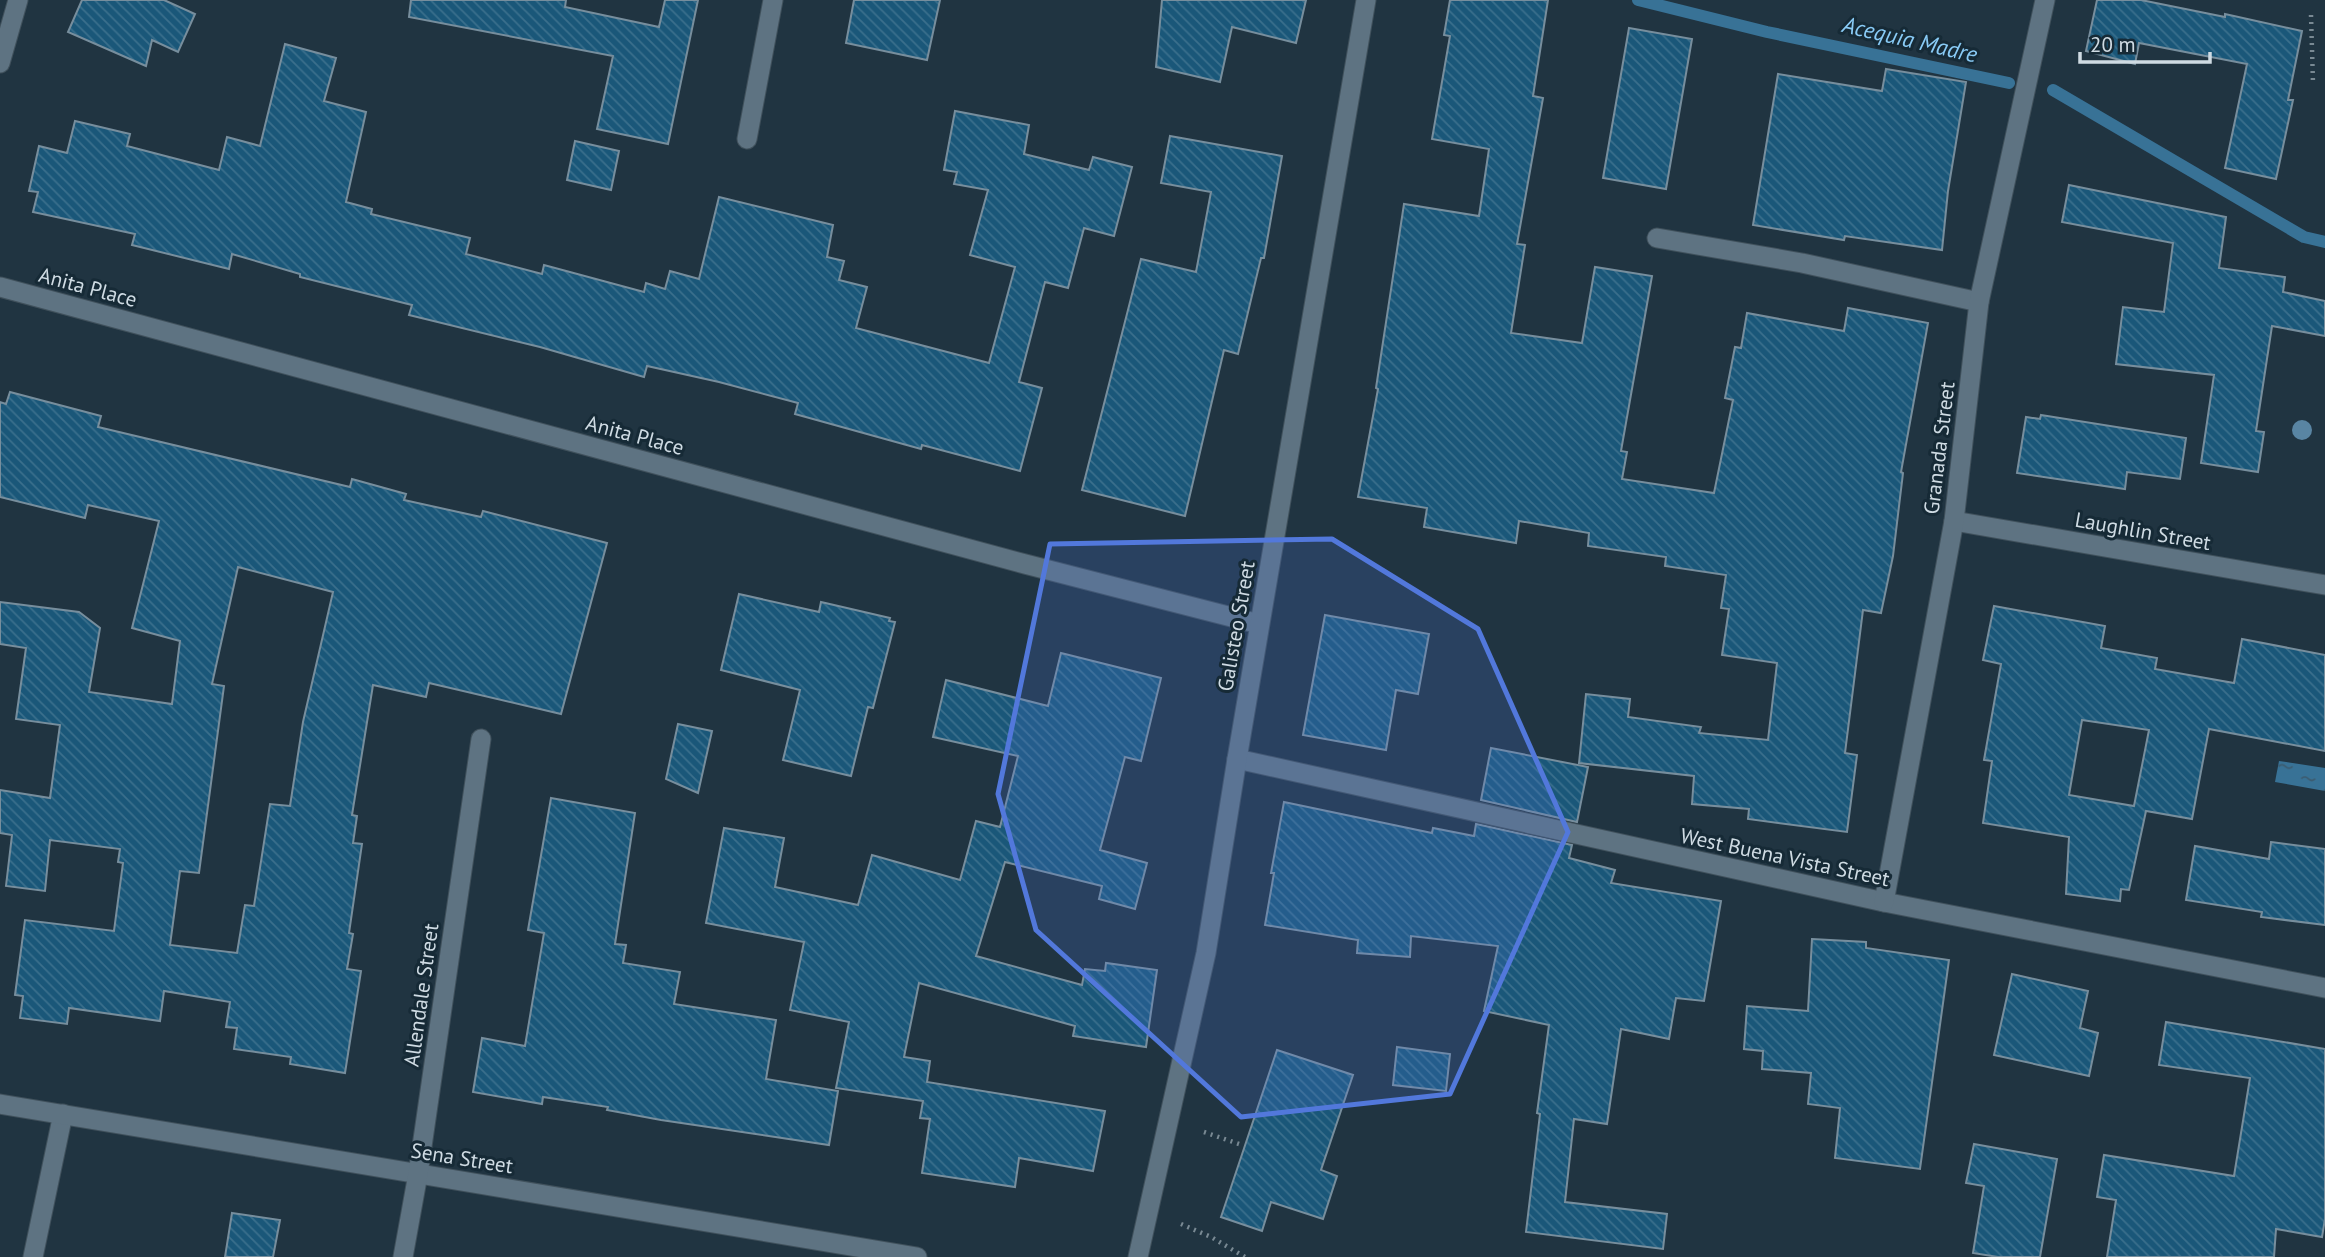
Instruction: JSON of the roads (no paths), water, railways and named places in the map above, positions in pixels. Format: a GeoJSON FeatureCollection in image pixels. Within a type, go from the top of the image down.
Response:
{"type":"FeatureCollection","features":[{"type":"Feature","properties":{"kind":"street"},"geometry":{"type":"LineString","coordinates":[[0,62],[18,0]]}},
{"type":"Feature","properties":{"kind":"street"},"geometry":{"type":"LineString","coordinates":[[747,139],[773,0]]}},
{"type":"Feature","properties":{"kind":"street","name":"Galisteo Street"},"geometry":{"type":"LineString","coordinates":[[1138,1257],[1206,953],[1259,624],[1366,0]]}},
{"type":"Feature","properties":{"kind":"street","name":"Granada Street"},"geometry":{"type":"LineString","coordinates":[[1884,902],[1954,521],[1979,302],[2045,0]]}},
{"type":"Feature","properties":{"kind":"street"},"geometry":{"type":"LineString","coordinates":[[1657,238],[1802,263],[1979,302]]}},
{"type":"Feature","properties":{"kind":"street","name":"Anita Place"},"geometry":{"type":"LineString","coordinates":[[0,287],[1024,564],[1259,624]]}},
{"type":"Feature","properties":{"kind":"street","name":"Laughlin Street"},"geometry":{"type":"LineString","coordinates":[[1954,521],[2325,585]]}},
{"type":"Feature","properties":{"kind":"street","name":"Allendale Street"},"geometry":{"type":"LineString","coordinates":[[403,1257],[418,1174],[481,739]]}},
{"type":"Feature","properties":{"kind":"street","name":"West Buena Vista Street"},"geometry":{"type":"LineString","coordinates":[[1237,759],[1884,902],[2325,988]]}},
{"type":"Feature","properties":{"kind":"street","name":"Sena Street"},"geometry":{"type":"LineString","coordinates":[[0,1104],[917,1257]]}},
{"type":"Feature","properties":{"kind":"street"},"geometry":{"type":"LineString","coordinates":[[33,1257],[64,1114]]}},
{"type":"Feature","properties":{"kind":"water"},"geometry":{"type":"Polygon","coordinates":[[[2279,761],[2325,768],[2325,791],[2275,782],[2279,761]]]}},
{"type":"Feature","properties":{"kind":"waterway","name":"Acequia Madre"},"geometry":{"type":"LineString","coordinates":[[1638,0],[1767,32],[2009,83]]}},
{"type":"Feature","properties":{"kind":"waterway","name":"Acequia Madre"},"geometry":{"type":"LineString","coordinates":[[2053,90],[2304,237],[2325,242]]}}]}
